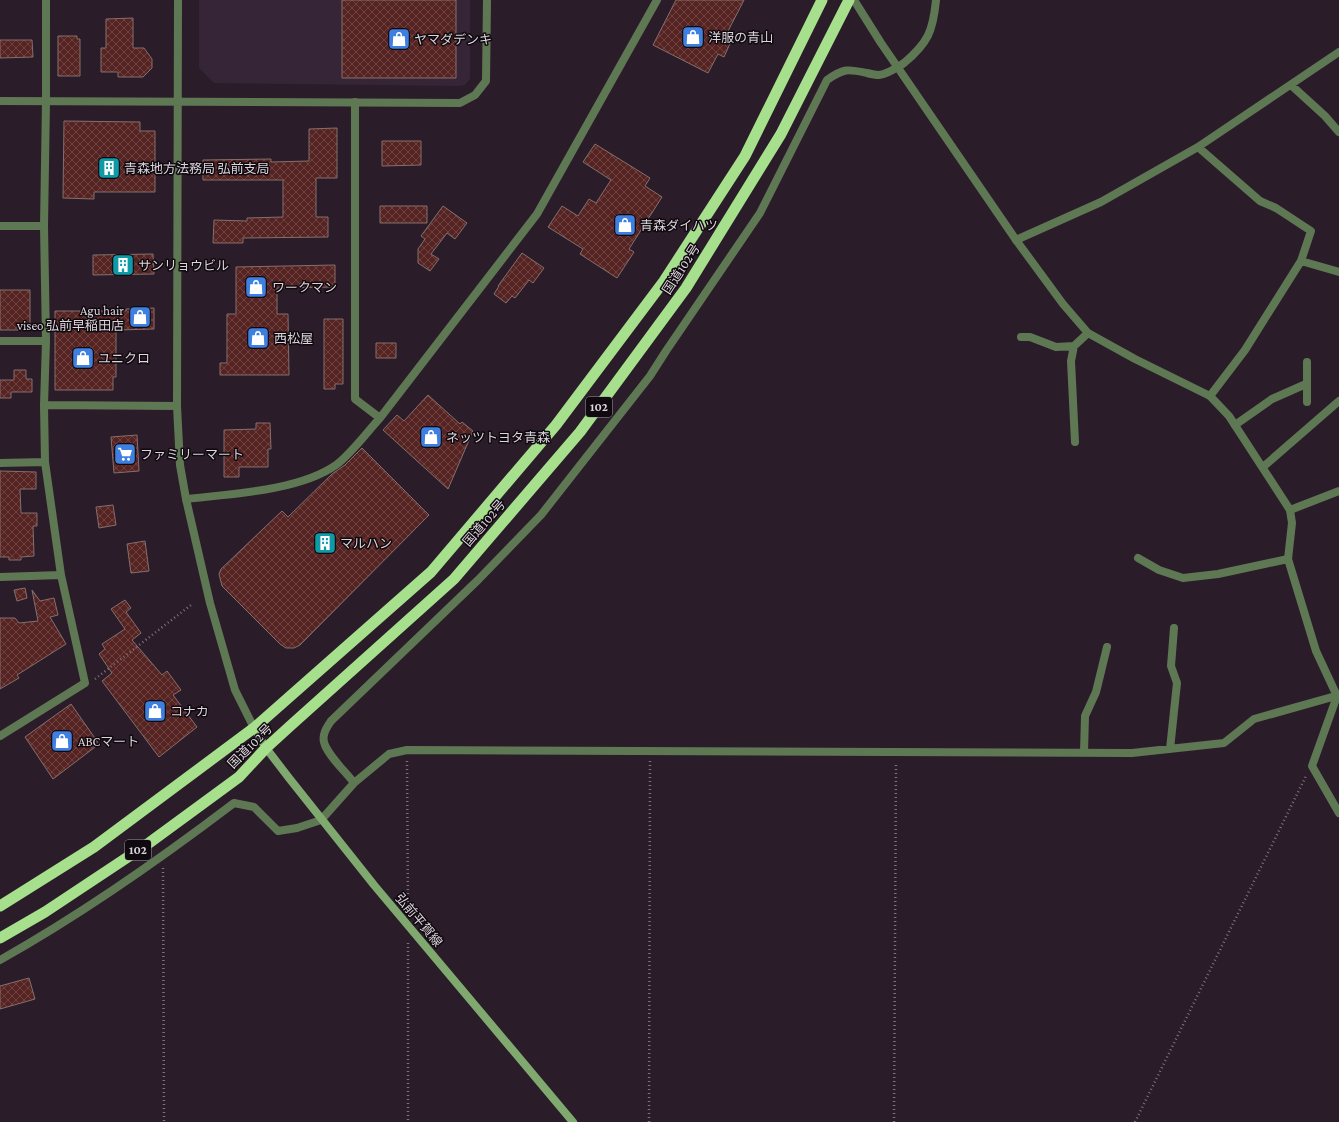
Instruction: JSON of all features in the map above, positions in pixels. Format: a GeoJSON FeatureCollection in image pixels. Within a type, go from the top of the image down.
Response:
{"type":"FeatureCollection","features":[{"type":"Feature","properties":{"kind":"highway","name":"国道102号"},"geometry":{"type":"LineString","coordinates":[[0,906],[94,848],[254,728],[431,572],[556,425],[664,281],[745,156],[822,0]]}},
{"type":"Feature","properties":{"kind":"highway","name":"国道102号"},"geometry":{"type":"LineString","coordinates":[[0,938],[45,912],[149,843],[239,778],[266,748],[454,579],[580,432],[686,288],[781,134],[849,0]]}},
{"type":"Feature","properties":{"kind":"main road","name":"弘前平賀線"},"geometry":{"type":"LineString","coordinates":[[254,728],[266,748],[321,820],[573,1122]]}},
{"type":"Feature","properties":{"kind":"street"},"geometry":{"type":"LineString","coordinates":[[0,736],[84,683],[61,575],[45,462],[44,405],[46,341],[44,226],[46,0]]}},
{"type":"Feature","properties":{"kind":"street"},"geometry":{"type":"LineString","coordinates":[[178,0],[177,406],[180,464],[186,499],[222,647],[235,690],[254,728]]}},
{"type":"Feature","properties":{"kind":"street"},"geometry":{"type":"LineString","coordinates":[[0,101],[460,103],[475,95],[486,81],[487,0]]}},
{"type":"Feature","properties":{"kind":"street"},"geometry":{"type":"LineString","coordinates":[[186,499],[274,488],[312,477],[337,464],[380,418],[537,214],[656,0]]}},
{"type":"Feature","properties":{"kind":"street"},"geometry":{"type":"LineString","coordinates":[[854,0],[1016,240],[1063,304],[1088,333],[1135,359],[1210,396],[1235,425],[1290,510],[1292,523],[1288,559],[1316,651],[1338,696],[1312,766],[1339,813]]}},
{"type":"Feature","properties":{"kind":"street"},"geometry":{"type":"LineString","coordinates":[[354,783],[328,751],[324,741],[325,730],[331,721],[478,580],[541,515],[650,376],[760,213],[827,80],[838,72],[850,69],[878,75],[886,74],[898,67],[918,52],[928,37],[934,19],[936,0]]}},
{"type":"Feature","properties":{"kind":"street"},"geometry":{"type":"LineString","coordinates":[[1016,240],[1101,202],[1198,148],[1339,52]]}},
{"type":"Feature","properties":{"kind":"street"},"geometry":{"type":"LineString","coordinates":[[1291,85],[1325,116],[1339,132]]}},
{"type":"Feature","properties":{"kind":"street"},"geometry":{"type":"LineString","coordinates":[[355,102],[355,399],[380,418]]}},
{"type":"Feature","properties":{"kind":"street"},"geometry":{"type":"LineString","coordinates":[[1198,148],[1260,201],[1276,208],[1312,231],[1301,261],[1245,350],[1210,396]]}},
{"type":"Feature","properties":{"kind":"street"},"geometry":{"type":"LineString","coordinates":[[0,226],[44,226]]}},
{"type":"Feature","properties":{"kind":"street"},"geometry":{"type":"LineString","coordinates":[[1301,261],[1339,272]]}},
{"type":"Feature","properties":{"kind":"street"},"geometry":{"type":"LineString","coordinates":[[1075,442],[1071,360],[1074,346],[1088,333]]}},
{"type":"Feature","properties":{"kind":"street"},"geometry":{"type":"LineString","coordinates":[[1021,337],[1030,338],[1056,347],[1074,346]]}},
{"type":"Feature","properties":{"kind":"street"},"geometry":{"type":"LineString","coordinates":[[0,341],[46,341]]}},
{"type":"Feature","properties":{"kind":"street"},"geometry":{"type":"LineString","coordinates":[[1306,362],[1307,402]]}},
{"type":"Feature","properties":{"kind":"street"},"geometry":{"type":"LineString","coordinates":[[1235,425],[1272,399],[1306,384]]}},
{"type":"Feature","properties":{"kind":"street"},"geometry":{"type":"LineString","coordinates":[[1263,467],[1339,401]]}},
{"type":"Feature","properties":{"kind":"street"},"geometry":{"type":"LineString","coordinates":[[44,405],[177,406]]}},
{"type":"Feature","properties":{"kind":"street"},"geometry":{"type":"LineString","coordinates":[[0,463],[45,462]]}},
{"type":"Feature","properties":{"kind":"street"},"geometry":{"type":"LineString","coordinates":[[1290,510],[1339,491]]}},
{"type":"Feature","properties":{"kind":"street"},"geometry":{"type":"LineString","coordinates":[[1138,558],[1159,570],[1183,578],[1218,574],[1288,559]]}},
{"type":"Feature","properties":{"kind":"street"},"geometry":{"type":"LineString","coordinates":[[0,577],[61,575]]}},
{"type":"Feature","properties":{"kind":"street"},"geometry":{"type":"LineString","coordinates":[[1170,749],[1177,683],[1171,666],[1174,628]]}},
{"type":"Feature","properties":{"kind":"street"},"geometry":{"type":"LineString","coordinates":[[1084,753],[1085,716],[1096,692],[1107,647]]}},
{"type":"Feature","properties":{"kind":"street"},"geometry":{"type":"LineString","coordinates":[[0,960],[50,931],[124,884],[234,803],[254,807],[278,830],[297,828],[321,820],[354,783],[389,754],[408,750],[1132,753],[1224,743],[1254,718],[1338,696]]}},
{"type":"Feature","properties":{"kind":"path"},"geometry":{"type":"LineString","coordinates":[[84,683],[97,679],[191,605]]}},
{"type":"Feature","properties":{"kind":"path"},"geometry":{"type":"LineString","coordinates":[[408,750],[408,1122]]}},
{"type":"Feature","properties":{"kind":"path"},"geometry":{"type":"LineString","coordinates":[[649,1122],[650,750]]}},
{"type":"Feature","properties":{"kind":"path"},"geometry":{"type":"LineString","coordinates":[[894,1122],[896,752]]}},
{"type":"Feature","properties":{"kind":"path"},"geometry":{"type":"LineString","coordinates":[[1136,1122],[1312,766]]}},
{"type":"Feature","properties":{"kind":"path"},"geometry":{"type":"LineString","coordinates":[[163,855],[164,1122]]}},
{"type":"Feature","properties":{"kind":"shaded area"},"geometry":{"type":"Polygon","coordinates":[[[199,0],[470,0],[470,79],[465,85],[457,86],[214,83],[199,68],[199,0]]]}},
{"type":"Feature","properties":{"kind":"building","name":"ヤマダデンキ"},"geometry":{"type":"Polygon","coordinates":[[[342,0],[456,0],[456,78],[342,78],[342,0]]]}},
{"type":"Feature","properties":{"kind":"building","name":"洋服の青山"},"geometry":{"type":"Polygon","coordinates":[[[676,0],[744,0],[726,35],[732,39],[724,57],[718,54],[708,73],[653,45],[676,0]]]}},
{"type":"Feature","properties":{"kind":"building"},"geometry":{"type":"Polygon","coordinates":[[[133,18],[133,48],[144,48],[152,59],[152,68],[143,77],[118,77],[118,72],[101,72],[101,48],[106,48],[106,19],[133,18]]]}},
{"type":"Feature","properties":{"kind":"building"},"geometry":{"type":"Polygon","coordinates":[[[58,36],[77,36],[77,39],[80,39],[80,76],[58,76],[58,36]]]}},
{"type":"Feature","properties":{"kind":"building"},"geometry":{"type":"Polygon","coordinates":[[[0,40],[32,40],[33,57],[0,58],[0,40]]]}},
{"type":"Feature","properties":{"kind":"building","name":"青森地方法務局 弘前支局"},"geometry":{"type":"Polygon","coordinates":[[[64,121],[140,122],[140,131],[155,131],[155,192],[94,192],[94,199],[63,198],[64,121]]]}},
{"type":"Feature","properties":{"kind":"building"},"geometry":{"type":"Polygon","coordinates":[[[337,128],[337,178],[316,178],[316,217],[328,217],[328,237],[243,238],[243,243],[213,243],[214,220],[247,221],[247,218],[283,217],[283,180],[203,180],[203,160],[271,159],[271,162],[309,161],[309,129],[337,128]]]}},
{"type":"Feature","properties":{"kind":"building"},"geometry":{"type":"Polygon","coordinates":[[[382,141],[421,141],[421,165],[382,166],[382,141]]]}},
{"type":"Feature","properties":{"kind":"building"},"geometry":{"type":"Polygon","coordinates":[[[595,144],[650,178],[645,186],[662,197],[629,249],[634,252],[617,278],[580,254],[583,249],[548,227],[562,206],[578,216],[589,199],[596,203],[611,180],[583,162],[595,144]]]}},
{"type":"Feature","properties":{"kind":"building"},"geometry":{"type":"Polygon","coordinates":[[[380,206],[427,206],[427,223],[380,223],[380,206]]]}},
{"type":"Feature","properties":{"kind":"building"},"geometry":{"type":"Polygon","coordinates":[[[443,206],[467,223],[455,239],[447,233],[431,254],[439,259],[430,271],[418,263],[418,249],[425,239],[421,236],[443,206]]]}},
{"type":"Feature","properties":{"kind":"building"},"geometry":{"type":"Polygon","coordinates":[[[522,253],[544,268],[533,283],[529,280],[515,298],[512,296],[506,303],[494,294],[498,286],[522,253]]]}},
{"type":"Feature","properties":{"kind":"building","name":"サンリョウビル"},"geometry":{"type":"Polygon","coordinates":[[[153,254],[154,274],[93,275],[93,255],[153,254]]]}},
{"type":"Feature","properties":{"kind":"building"},"geometry":{"type":"Polygon","coordinates":[[[335,265],[335,287],[277,288],[277,314],[288,314],[289,375],[220,375],[220,363],[227,363],[227,314],[236,314],[236,267],[335,265]]]}},
{"type":"Feature","properties":{"kind":"building"},"geometry":{"type":"Polygon","coordinates":[[[0,290],[30,290],[30,330],[0,330],[0,290]]]}},
{"type":"Feature","properties":{"kind":"building","name":"ユニクロ"},"geometry":{"type":"Polygon","coordinates":[[[154,308],[154,329],[116,330],[116,377],[113,377],[113,390],[55,390],[55,311],[126,311],[126,309],[154,308]]]}},
{"type":"Feature","properties":{"kind":"building"},"geometry":{"type":"Polygon","coordinates":[[[324,319],[343,319],[343,384],[335,384],[335,389],[324,389],[324,319]]]}},
{"type":"Feature","properties":{"kind":"building"},"geometry":{"type":"Polygon","coordinates":[[[376,343],[396,343],[396,358],[376,358],[376,343]]]}},
{"type":"Feature","properties":{"kind":"building"},"geometry":{"type":"Polygon","coordinates":[[[14,370],[26,370],[26,379],[32,379],[32,392],[11,392],[11,398],[0,398],[0,380],[14,380],[14,370]]]}},
{"type":"Feature","properties":{"kind":"building"},"geometry":{"type":"Polygon","coordinates":[[[428,395],[460,424],[462,422],[473,431],[448,489],[383,430],[397,415],[404,421],[428,395]]]}},
{"type":"Feature","properties":{"kind":"building"},"geometry":{"type":"Polygon","coordinates":[[[256,423],[270,423],[271,449],[268,449],[268,467],[239,467],[239,477],[224,477],[224,430],[256,429],[256,423]]]}},
{"type":"Feature","properties":{"kind":"building","name":"ファミリーマート"},"geometry":{"type":"Polygon","coordinates":[[[137,435],[139,471],[114,473],[111,437],[137,435]]]}},
{"type":"Feature","properties":{"kind":"building","name":"マルハン"},"geometry":{"type":"Polygon","coordinates":[[[362,448],[429,515],[300,645],[294,648],[286,648],[280,644],[222,586],[219,574],[221,569],[282,511],[288,517],[332,474],[345,465],[362,448]]]}},
{"type":"Feature","properties":{"kind":"building"},"geometry":{"type":"Polygon","coordinates":[[[0,471],[36,472],[36,489],[20,489],[21,513],[37,513],[37,526],[33,526],[34,556],[21,557],[21,560],[9,560],[9,557],[0,557],[0,471]]]}},
{"type":"Feature","properties":{"kind":"building"},"geometry":{"type":"Polygon","coordinates":[[[113,505],[116,525],[99,528],[96,507],[113,505]]]}},
{"type":"Feature","properties":{"kind":"building"},"geometry":{"type":"Polygon","coordinates":[[[145,541],[149,571],[131,573],[127,544],[145,541]]]}},
{"type":"Feature","properties":{"kind":"building"},"geometry":{"type":"Polygon","coordinates":[[[25,588],[27,598],[17,601],[14,590],[25,588]]]}},
{"type":"Feature","properties":{"kind":"building"},"geometry":{"type":"Polygon","coordinates":[[[32,590],[40,601],[54,598],[58,615],[50,617],[66,644],[17,675],[19,678],[0,689],[0,618],[15,618],[19,623],[38,621],[32,590]]]}},
{"type":"Feature","properties":{"kind":"building","name":"コナカ"},"geometry":{"type":"Polygon","coordinates":[[[125,600],[131,608],[126,612],[141,633],[132,640],[162,675],[167,671],[181,690],[173,695],[197,727],[159,757],[102,681],[112,673],[99,654],[105,649],[102,644],[125,629],[111,609],[125,600]]]}},
{"type":"Feature","properties":{"kind":"building","name":"ABCマート"},"geometry":{"type":"Polygon","coordinates":[[[71,704],[99,744],[53,779],[25,737],[71,704]]]}},
{"type":"Feature","properties":{"kind":"building"},"geometry":{"type":"Polygon","coordinates":[[[29,978],[35,999],[0,1009],[0,986],[29,978]]]}},
{"type":"Feature","properties":{"kind":"place","name":"洋服の青山"},"geometry":{"type":"Point","coordinates":[693,37]}},
{"type":"Feature","properties":{"kind":"place","name":"ヤマダデンキ"},"geometry":{"type":"Point","coordinates":[399,39]}},
{"type":"Feature","properties":{"kind":"place","name":"青森地方法務局 弘前支局"},"geometry":{"type":"Point","coordinates":[109,168]}},
{"type":"Feature","properties":{"kind":"place","name":"青森ダイハツ"},"geometry":{"type":"Point","coordinates":[625,225]}},
{"type":"Feature","properties":{"kind":"place","name":"サンリョウビル"},"geometry":{"type":"Point","coordinates":[123,265]}},
{"type":"Feature","properties":{"kind":"place","name":"ワークマン"},"geometry":{"type":"Point","coordinates":[256,287]}},
{"type":"Feature","properties":{"kind":"place","name":"Agu hair viseo 弘前早稲田店"},"geometry":{"type":"Point","coordinates":[140,317]}},
{"type":"Feature","properties":{"kind":"place","name":"西松屋"},"geometry":{"type":"Point","coordinates":[258,338]}},
{"type":"Feature","properties":{"kind":"place","name":"ユニクロ"},"geometry":{"type":"Point","coordinates":[83,358]}},
{"type":"Feature","properties":{"kind":"place","name":"ネッツトヨタ青森"},"geometry":{"type":"Point","coordinates":[431,437]}},
{"type":"Feature","properties":{"kind":"place","name":"ファミリーマート"},"geometry":{"type":"Point","coordinates":[125,454]}},
{"type":"Feature","properties":{"kind":"place","name":"マルハン"},"geometry":{"type":"Point","coordinates":[325,543]}},
{"type":"Feature","properties":{"kind":"place","name":"コナカ"},"geometry":{"type":"Point","coordinates":[155,711]}},
{"type":"Feature","properties":{"kind":"place","name":"ABCマート"},"geometry":{"type":"Point","coordinates":[62,741]}}]}
